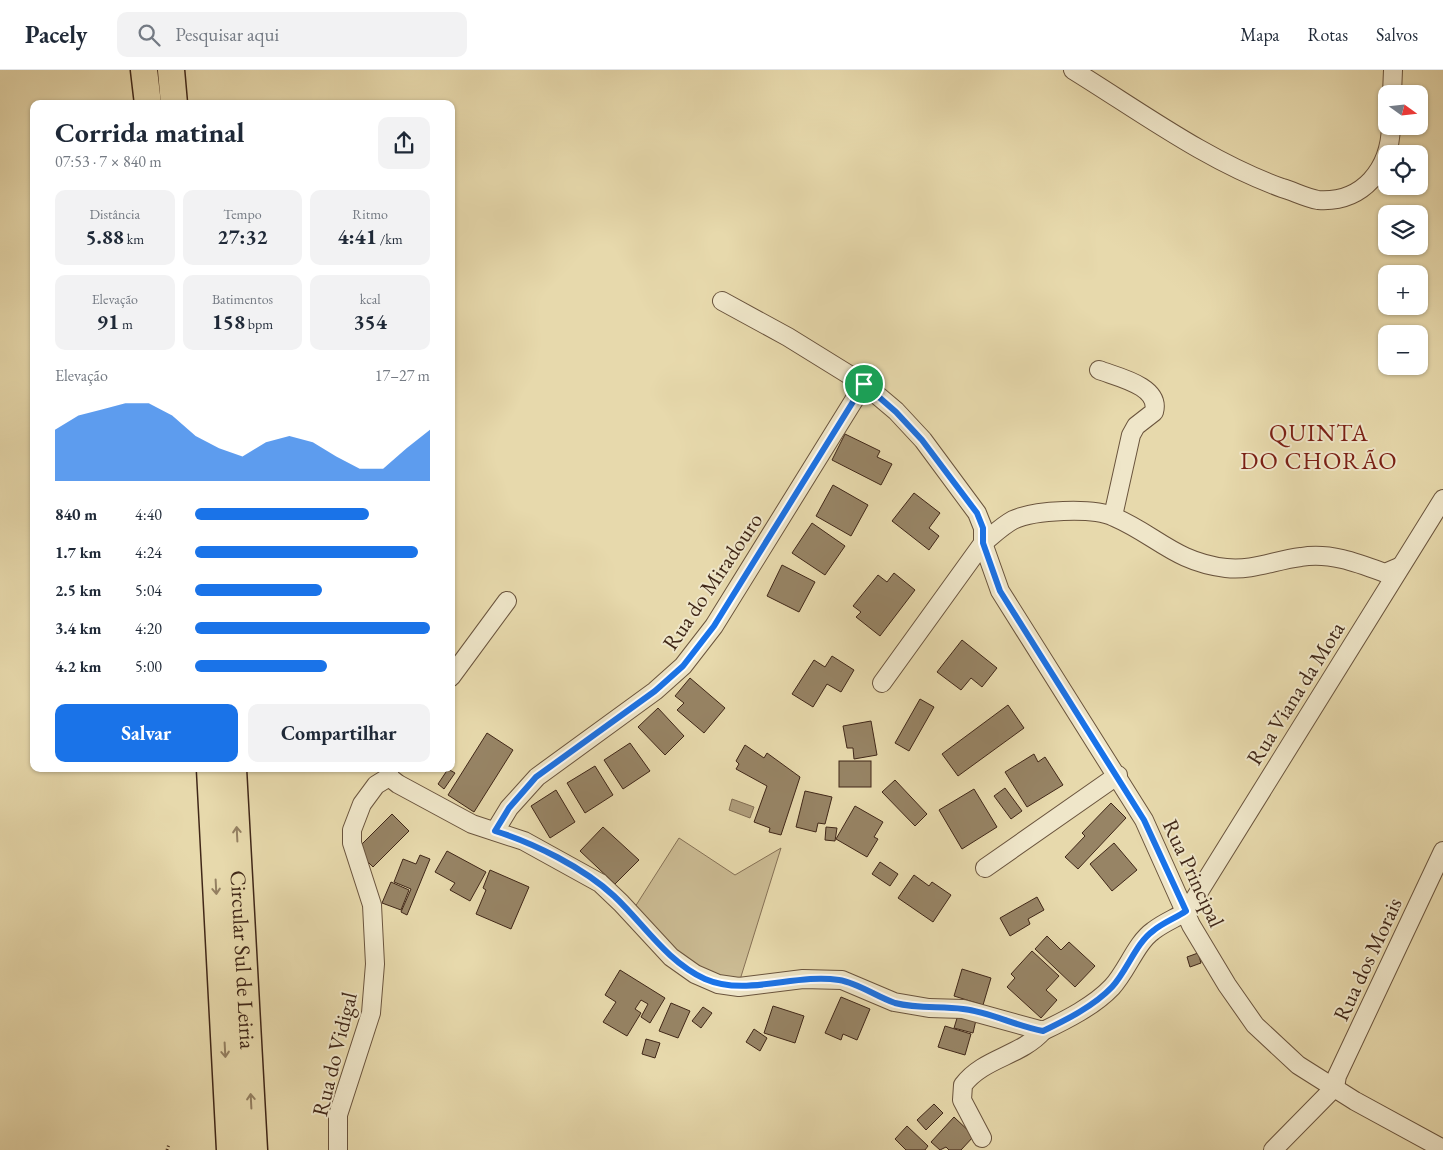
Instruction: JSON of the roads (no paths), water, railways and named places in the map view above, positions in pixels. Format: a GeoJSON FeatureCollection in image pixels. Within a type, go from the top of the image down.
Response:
{"type":"FeatureCollection","features":[{"type":"Feature","properties":{"kind":"highway"},"geometry":{"type":"LineString","coordinates":[[144,70],[148,100]]}},
{"type":"Feature","properties":{"kind":"highway"},"geometry":{"type":"LineString","coordinates":[[171,70],[174,100]]}},
{"type":"Feature","properties":{"kind":"highway","name":"Circular Sul de Leiria"},"geometry":{"type":"LineString","coordinates":[[210,772],[230,1150]]}},
{"type":"Feature","properties":{"kind":"highway","name":"Circular Sul de Leiria"},"geometry":{"type":"LineString","coordinates":[[233,772],[254,1150]]}},
{"type":"Feature","properties":{"kind":"street"},"geometry":{"type":"LineString","coordinates":[[1073,70],[1230,167],[1316,200],[1342,198],[1364,189],[1382,166],[1389,135]]}},
{"type":"Feature","properties":{"kind":"street"},"geometry":{"type":"LineString","coordinates":[[1392,85],[1393,70]]}},
{"type":"Feature","properties":{"kind":"street","name":"Rua Principal"},"geometry":{"type":"LineString","coordinates":[[722,301],[788,337],[864,384],[903,419],[956,484],[977,513],[983,528],[983,543],[1000,591],[1118,775],[1144,820],[1192,925],[1227,985],[1255,1025],[1298,1066],[1443,1149]]}},
{"type":"Feature","properties":{"kind":"street"},"geometry":{"type":"LineString","coordinates":[[1099,370],[1142,388],[1152,394],[1155,400],[1154,412],[1136,426],[1131,435],[1113,516]]}},
{"type":"Feature","properties":{"kind":"street","name":"Rua do Miradouro"},"geometry":{"type":"LineString","coordinates":[[495,831],[509,808],[536,777],[655,691],[683,666],[714,626],[864,384]]}},
{"type":"Feature","properties":{"kind":"street","name":"Rua Viana da Mota"},"geometry":{"type":"LineString","coordinates":[[1186,911],[1443,499]]}},
{"type":"Feature","properties":{"kind":"street"},"geometry":{"type":"LineString","coordinates":[[882,683],[983,543],[1003,526],[1025,516],[1089,512],[1113,516],[1173,552],[1218,567],[1248,568],[1312,556],[1347,560],[1385,573],[1400,567]]}},
{"type":"Feature","properties":{"kind":"street"},"geometry":{"type":"LineString","coordinates":[[455,672],[507,601]]}},
{"type":"Feature","properties":{"kind":"street"},"geometry":{"type":"LineString","coordinates":[[389,773],[398,784],[472,824],[524,841],[600,883],[671,957],[695,974],[718,984],[739,986],[803,979],[842,980],[894,1002],[929,1008],[963,1009],[1043,1031]]}},
{"type":"Feature","properties":{"kind":"street","name":"Rua do Vidigal"},"geometry":{"type":"LineString","coordinates":[[338,1150],[338,1114],[355,1067],[374,997],[375,945],[372,905],[352,843],[352,830],[362,804],[376,785],[389,773]]}},
{"type":"Feature","properties":{"kind":"street"},"geometry":{"type":"LineString","coordinates":[[985,868],[1118,775]]}},
{"type":"Feature","properties":{"kind":"street","name":"Rua dos Morais"},"geometry":{"type":"LineString","coordinates":[[1335,1087],[1337,1076],[1443,851]]}},
{"type":"Feature","properties":{"kind":"street"},"geometry":{"type":"LineString","coordinates":[[982,1138],[962,1100],[963,1085],[978,1070],[1035,1040],[1043,1031],[1101,998],[1131,962],[1145,938],[1153,930],[1186,911]]}},
{"type":"Feature","properties":{"kind":"street"},"geometry":{"type":"LineString","coordinates":[[1273,1150],[1335,1087]]}},
{"type":"Feature","properties":{"kind":"district","name":"QUINTA DO CHORÃO"},"geometry":{"type":"Point","coordinates":[1319,447]}}]}
